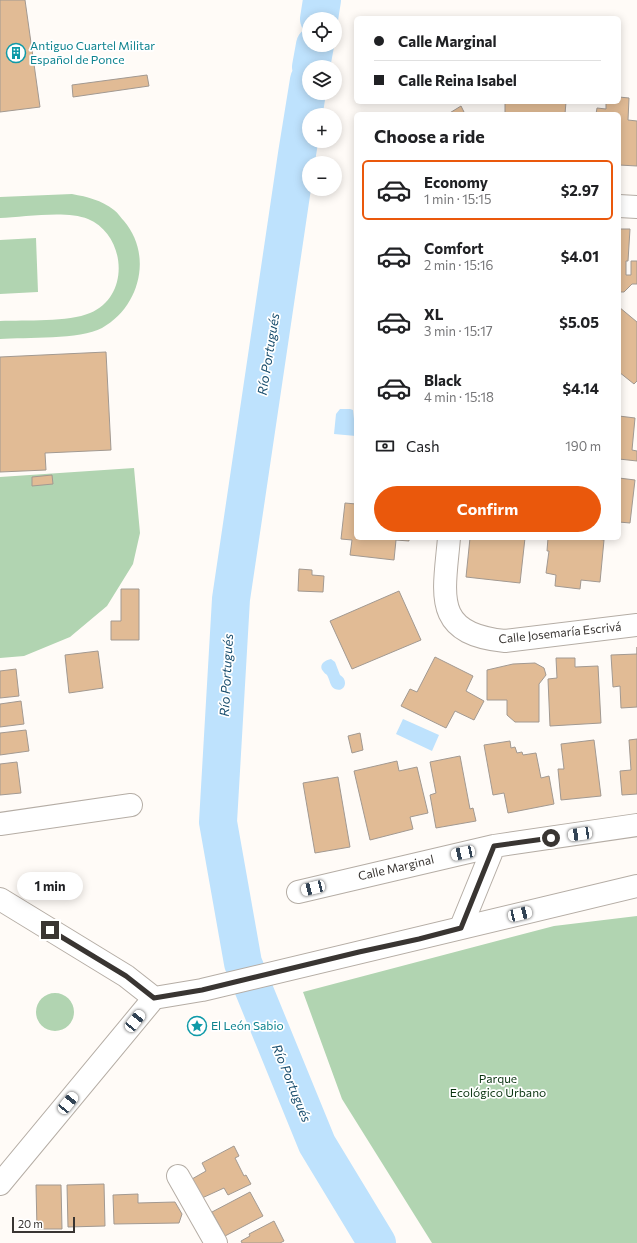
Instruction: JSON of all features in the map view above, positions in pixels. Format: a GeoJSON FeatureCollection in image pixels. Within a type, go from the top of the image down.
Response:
{"type":"FeatureCollection","features":[{"type":"Feature","properties":{"kind":"street"},"geometry":{"type":"LineString","coordinates":[[621,206],[637,207]]}},
{"type":"Feature","properties":{"kind":"street","name":"Calle Josemaría Escrivá"},"geometry":{"type":"LineString","coordinates":[[449,540],[445,603],[447,610],[457,625],[476,635],[486,639],[505,640],[637,625]]}},
{"type":"Feature","properties":{"kind":"street"},"geometry":{"type":"LineString","coordinates":[[0,824],[131,805]]}},
{"type":"Feature","properties":{"kind":"street","name":"Calle Marginal"},"geometry":{"type":"LineString","coordinates":[[298,892],[494,846],[637,825]]}},
{"type":"Feature","properties":{"kind":"street"},"geometry":{"type":"LineString","coordinates":[[461,928],[494,846]]}},
{"type":"Feature","properties":{"kind":"street"},"geometry":{"type":"LineString","coordinates":[[0,1184],[154,998],[202,990],[637,886]]}},
{"type":"Feature","properties":{"kind":"street"},"geometry":{"type":"LineString","coordinates":[[0,899],[126,976],[154,998]]}},
{"type":"Feature","properties":{"kind":"street"},"geometry":{"type":"LineString","coordinates":[[178,1176],[216,1243]]}},
{"type":"Feature","properties":{"kind":"green space"},"geometry":{"type":"Polygon","coordinates":[[[72,194],[94,199],[114,210],[133,234],[138,249],[140,264],[138,279],[133,294],[126,307],[115,319],[102,328],[92,332],[67,336],[0,339],[0,321],[59,319],[81,316],[90,313],[103,305],[112,293],[117,280],[119,266],[116,251],[110,238],[101,227],[88,219],[69,215],[57,214],[0,218],[0,197],[72,194]]]}},
{"type":"Feature","properties":{"kind":"green space"},"geometry":{"type":"Polygon","coordinates":[[[36,238],[38,292],[0,294],[0,240],[36,238]]]}},
{"type":"Feature","properties":{"kind":"green space"},"geometry":{"type":"Polygon","coordinates":[[[134,468],[140,533],[133,564],[107,606],[70,637],[24,656],[0,658],[0,477],[134,468]]]}},
{"type":"Feature","properties":{"kind":"green space","name":"Parque Ecológico Urbano"},"geometry":{"type":"Polygon","coordinates":[[[637,916],[637,1243],[432,1243],[342,1099],[303,992],[554,926],[637,916]]]}},
{"type":"Feature","properties":{"kind":"green space"},"geometry":{"type":"Polygon","coordinates":[[[55,993],[65,996],[71,1002],[74,1012],[71,1022],[65,1028],[55,1031],[45,1028],[39,1022],[36,1012],[39,1002],[45,996],[55,993]]]}},
{"type":"Feature","properties":{"kind":"water"},"geometry":{"type":"Polygon","coordinates":[[[340,409],[353,410],[354,436],[334,434],[336,414],[340,409]]]}},
{"type":"Feature","properties":{"kind":"water"},"geometry":{"type":"Polygon","coordinates":[[[331,659],[335,662],[345,683],[343,688],[338,690],[333,688],[327,675],[321,667],[323,663],[331,659]]]}},
{"type":"Feature","properties":{"kind":"water"},"geometry":{"type":"Polygon","coordinates":[[[403,719],[439,735],[432,751],[396,734],[403,719]]]}},
{"type":"Feature","properties":{"kind":"building","name":"Antiguo Cuartel Militar Español de Ponce"},"geometry":{"type":"Polygon","coordinates":[[[0,0],[25,0],[40,107],[0,112],[0,0]]]}},
{"type":"Feature","properties":{"kind":"building"},"geometry":{"type":"Polygon","coordinates":[[[147,75],[149,86],[73,97],[72,85],[147,75]]]}},
{"type":"Feature","properties":{"kind":"building"},"geometry":{"type":"Polygon","coordinates":[[[621,97],[629,98],[628,120],[637,121],[637,166],[621,165],[621,112],[596,112],[597,108],[606,109],[606,104],[621,104],[621,97]]]}},
{"type":"Feature","properties":{"kind":"building"},"geometry":{"type":"Polygon","coordinates":[[[505,104],[566,104],[565,112],[505,112],[505,104]]]}},
{"type":"Feature","properties":{"kind":"building"},"geometry":{"type":"Polygon","coordinates":[[[461,106],[464,112],[451,112],[461,106]]]}},
{"type":"Feature","properties":{"kind":"building"},"geometry":{"type":"Polygon","coordinates":[[[621,229],[630,229],[628,261],[626,261],[626,275],[631,275],[631,261],[637,261],[637,284],[632,284],[624,292],[621,292],[621,229]]]}},
{"type":"Feature","properties":{"kind":"building"},"geometry":{"type":"Polygon","coordinates":[[[621,309],[637,322],[637,381],[634,384],[621,374],[621,309]]]}},
{"type":"Feature","properties":{"kind":"building"},"geometry":{"type":"Polygon","coordinates":[[[106,352],[111,450],[45,453],[46,470],[0,472],[0,357],[106,352]]]}},
{"type":"Feature","properties":{"kind":"building"},"geometry":{"type":"Polygon","coordinates":[[[621,416],[635,418],[632,450],[637,451],[637,461],[621,459],[621,416]]]}},
{"type":"Feature","properties":{"kind":"building"},"geometry":{"type":"Polygon","coordinates":[[[52,475],[53,484],[32,486],[32,477],[52,475]]]}},
{"type":"Feature","properties":{"kind":"building"},"geometry":{"type":"Polygon","coordinates":[[[621,478],[635,480],[630,523],[621,522],[621,478]]]}},
{"type":"Feature","properties":{"kind":"building"},"geometry":{"type":"Polygon","coordinates":[[[345,503],[354,504],[354,540],[396,540],[394,560],[350,555],[352,540],[341,539],[345,503]]]}},
{"type":"Feature","properties":{"kind":"building"},"geometry":{"type":"Polygon","coordinates":[[[470,540],[525,540],[520,583],[466,577],[470,540]]]}},
{"type":"Feature","properties":{"kind":"building"},"geometry":{"type":"Polygon","coordinates":[[[548,540],[604,540],[600,582],[581,580],[580,589],[555,586],[556,575],[546,573],[549,551],[547,551],[548,540]]]}},
{"type":"Feature","properties":{"kind":"building"},"geometry":{"type":"Polygon","coordinates":[[[299,569],[312,570],[312,575],[324,576],[323,592],[298,591],[299,569]]]}},
{"type":"Feature","properties":{"kind":"building"},"geometry":{"type":"Polygon","coordinates":[[[121,589],[139,589],[139,640],[111,640],[111,621],[121,621],[121,589]]]}},
{"type":"Feature","properties":{"kind":"building"},"geometry":{"type":"Polygon","coordinates":[[[399,591],[421,640],[352,669],[330,621],[399,591]]]}},
{"type":"Feature","properties":{"kind":"building"},"geometry":{"type":"Polygon","coordinates":[[[98,651],[103,688],[69,693],[65,655],[98,651]]]}},
{"type":"Feature","properties":{"kind":"building"},"geometry":{"type":"Polygon","coordinates":[[[637,654],[637,707],[621,708],[620,686],[613,687],[611,655],[637,654]]]}},
{"type":"Feature","properties":{"kind":"building"},"geometry":{"type":"Polygon","coordinates":[[[435,657],[473,676],[466,691],[484,701],[474,720],[455,711],[446,728],[401,706],[410,689],[417,692],[435,657]]]}},
{"type":"Feature","properties":{"kind":"building"},"geometry":{"type":"Polygon","coordinates":[[[556,658],[575,658],[575,667],[598,666],[601,723],[550,726],[548,679],[557,678],[556,658]]]}},
{"type":"Feature","properties":{"kind":"building"},"geometry":{"type":"Polygon","coordinates":[[[535,663],[544,668],[546,675],[539,684],[539,722],[515,722],[507,715],[507,700],[487,700],[487,670],[513,664],[535,663]]]}},
{"type":"Feature","properties":{"kind":"building"},"geometry":{"type":"Polygon","coordinates":[[[16,669],[19,696],[0,698],[0,671],[16,669]]]}},
{"type":"Feature","properties":{"kind":"building"},"geometry":{"type":"Polygon","coordinates":[[[21,701],[24,724],[0,727],[0,704],[21,701]]]}},
{"type":"Feature","properties":{"kind":"building"},"geometry":{"type":"Polygon","coordinates":[[[26,730],[29,751],[0,755],[0,733],[26,730]]]}},
{"type":"Feature","properties":{"kind":"building"},"geometry":{"type":"Polygon","coordinates":[[[360,733],[363,750],[352,753],[348,736],[360,733]]]}},
{"type":"Feature","properties":{"kind":"building"},"geometry":{"type":"Polygon","coordinates":[[[637,739],[637,794],[622,795],[620,771],[631,770],[629,740],[637,739]]]}},
{"type":"Feature","properties":{"kind":"building"},"geometry":{"type":"Polygon","coordinates":[[[594,740],[601,796],[561,800],[558,769],[564,769],[561,744],[594,740]]]}},
{"type":"Feature","properties":{"kind":"building"},"geometry":{"type":"Polygon","coordinates":[[[510,741],[511,748],[515,747],[517,753],[522,752],[523,755],[536,753],[541,778],[549,776],[554,804],[508,813],[504,793],[493,795],[484,745],[510,741]]]}},
{"type":"Feature","properties":{"kind":"building"},"geometry":{"type":"Polygon","coordinates":[[[460,756],[470,809],[473,808],[476,821],[436,828],[430,795],[436,793],[430,762],[460,756]]]}},
{"type":"Feature","properties":{"kind":"building"},"geometry":{"type":"Polygon","coordinates":[[[397,761],[399,771],[417,767],[428,813],[410,817],[413,829],[370,840],[354,771],[397,761]]]}},
{"type":"Feature","properties":{"kind":"building"},"geometry":{"type":"Polygon","coordinates":[[[17,762],[21,793],[0,795],[0,764],[17,762]]]}},
{"type":"Feature","properties":{"kind":"building"},"geometry":{"type":"Polygon","coordinates":[[[338,777],[350,847],[315,853],[303,783],[338,777]]]}},
{"type":"Feature","properties":{"kind":"building"},"geometry":{"type":"Polygon","coordinates":[[[234,1146],[239,1156],[235,1158],[244,1176],[246,1175],[251,1184],[228,1195],[224,1188],[202,1198],[192,1179],[206,1171],[202,1163],[234,1146]]]}},
{"type":"Feature","properties":{"kind":"building"},"geometry":{"type":"Polygon","coordinates":[[[104,1184],[105,1226],[68,1227],[67,1185],[104,1184]]]}},
{"type":"Feature","properties":{"kind":"building"},"geometry":{"type":"Polygon","coordinates":[[[36,1185],[61,1185],[62,1229],[37,1229],[36,1185]]]}},
{"type":"Feature","properties":{"kind":"building"},"geometry":{"type":"Polygon","coordinates":[[[250,1192],[263,1216],[225,1236],[212,1212],[250,1192]]]}},
{"type":"Feature","properties":{"kind":"building"},"geometry":{"type":"Polygon","coordinates":[[[138,1194],[138,1203],[175,1202],[182,1214],[179,1223],[114,1224],[113,1195],[138,1194]]]}},
{"type":"Feature","properties":{"kind":"building"},"geometry":{"type":"Polygon","coordinates":[[[274,1221],[284,1241],[280,1243],[242,1243],[241,1241],[250,1236],[249,1234],[274,1221]]]}},
{"type":"Feature","properties":{"kind":"waterway","name":"Río Portugués"},"geometry":{"type":"LineString","coordinates":[[320,12],[322,0]]}},
{"type":"Feature","properties":{"kind":"waterway","name":"Río Portugués"},"geometry":{"type":"LineString","coordinates":[[312,60],[314,52]]}},
{"type":"Feature","properties":{"kind":"waterway","name":"Río Portugués"},"geometry":{"type":"LineString","coordinates":[[306,100],[231,599],[218,822],[243,963],[317,1144],[377,1243]]}},
{"type":"Feature","properties":{"kind":"place","name":"Antiguo Cuartel Militar Español de Ponce"},"geometry":{"type":"Point","coordinates":[16,53]}},
{"type":"Feature","properties":{"kind":"place","name":"El León Sabio"},"geometry":{"type":"Point","coordinates":[197,1026]}},
{"type":"Feature","properties":{"kind":"route"},"geometry":{"type":"LineString","coordinates":[[50,930],[126,976],[154,998],[202,990],[461,928],[494,846],[551,838]]}}]}
